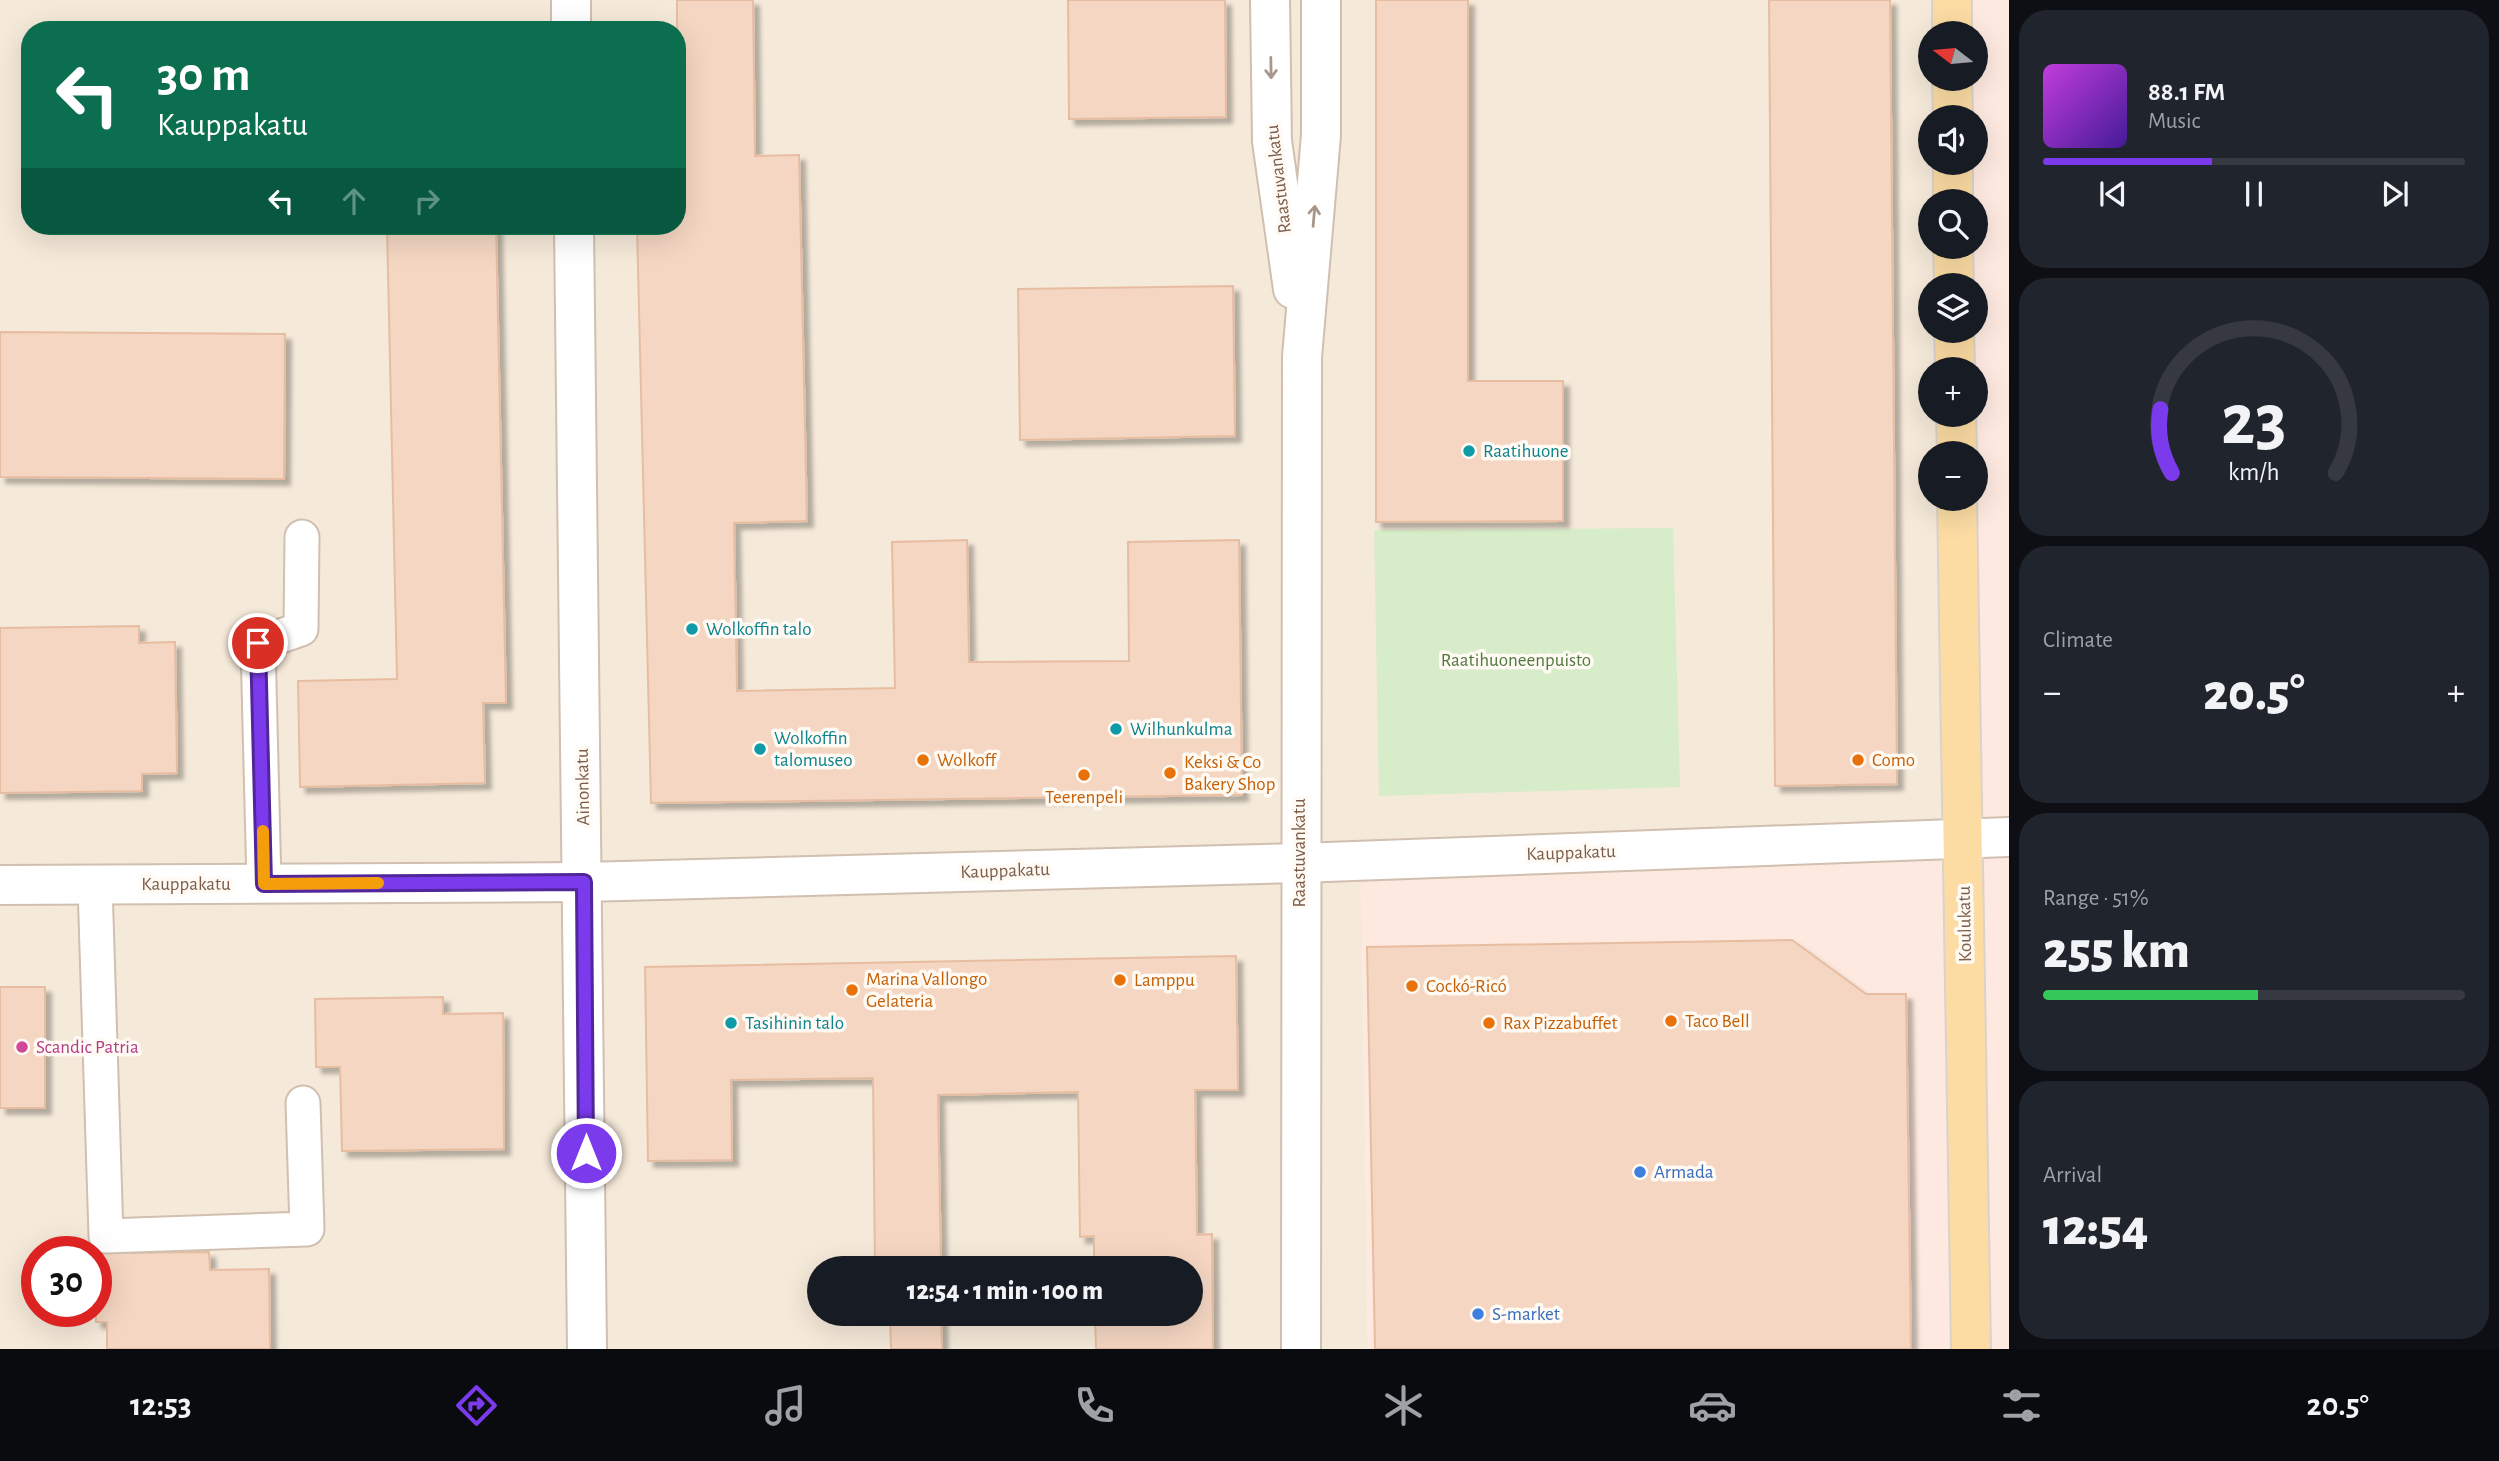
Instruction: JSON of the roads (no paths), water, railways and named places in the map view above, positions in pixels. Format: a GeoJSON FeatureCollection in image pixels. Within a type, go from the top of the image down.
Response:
{"type":"FeatureCollection","features":[{"type":"Feature","properties":{"kind":"main road"},"geometry":{"type":"LineString","coordinates":[[1952,0],[1952,21]]}},
{"type":"Feature","properties":{"kind":"main road","name":"Koulukatu"},"geometry":{"type":"LineString","coordinates":[[1957,511],[1971,1349]]}},
{"type":"Feature","properties":{"kind":"street"},"geometry":{"type":"LineString","coordinates":[[571,0],[571,21]]}},
{"type":"Feature","properties":{"kind":"street","name":"Raastuvankatu"},"geometry":{"type":"LineString","coordinates":[[1270,0],[1272,141],[1302,357]]}},
{"type":"Feature","properties":{"kind":"street","name":"Raastuvankatu"},"geometry":{"type":"LineString","coordinates":[[1301,1349],[1299,863],[1302,357],[1321,135],[1321,0]]}},
{"type":"Feature","properties":{"kind":"street","name":"Ainonkatu"},"geometry":{"type":"LineString","coordinates":[[574,235],[584,882],[587,1349]]}},
{"type":"Feature","properties":{"kind":"street","name":"Kauppakatu"},"geometry":{"type":"LineString","coordinates":[[0,885],[584,882],[1299,863],[2009,837]]}},
{"type":"Feature","properties":{"kind":"lane"},"geometry":{"type":"LineString","coordinates":[[264,884],[258,643],[301,629],[302,537]]}},
{"type":"Feature","properties":{"kind":"lane"},"geometry":{"type":"LineString","coordinates":[[95,885],[106,1236],[307,1230],[303,1102]]}},
{"type":"Feature","properties":{"kind":"place","name":"Raatihuone"},"geometry":{"type":"Point","coordinates":[1469,451]}},
{"type":"Feature","properties":{"kind":"place","name":"Wolkoffin talo"},"geometry":{"type":"Point","coordinates":[692,629]}},
{"type":"Feature","properties":{"kind":"place","name":"Wilhunkulma"},"geometry":{"type":"Point","coordinates":[1116,729]}},
{"type":"Feature","properties":{"kind":"place","name":"Wolkoffin talomuseo"},"geometry":{"type":"Point","coordinates":[760,749]}},
{"type":"Feature","properties":{"kind":"place","name":"Wolkoff"},"geometry":{"type":"Point","coordinates":[923,760]}},
{"type":"Feature","properties":{"kind":"place","name":"Como"},"geometry":{"type":"Point","coordinates":[1858,760]}},
{"type":"Feature","properties":{"kind":"place","name":"Keksi & Co Bakery Shop"},"geometry":{"type":"Point","coordinates":[1170,773]}},
{"type":"Feature","properties":{"kind":"place","name":"Teerenpeli"},"geometry":{"type":"Point","coordinates":[1084,775]}},
{"type":"Feature","properties":{"kind":"place","name":"Lamppu"},"geometry":{"type":"Point","coordinates":[1120,980]}},
{"type":"Feature","properties":{"kind":"place","name":"Cockó-Ricó"},"geometry":{"type":"Point","coordinates":[1412,986]}},
{"type":"Feature","properties":{"kind":"place","name":"Marina Vallongo Gelateria"},"geometry":{"type":"Point","coordinates":[852,990]}},
{"type":"Feature","properties":{"kind":"place","name":"Taco Bell"},"geometry":{"type":"Point","coordinates":[1671,1021]}},
{"type":"Feature","properties":{"kind":"place","name":"Tasihinin talo"},"geometry":{"type":"Point","coordinates":[731,1023]}},
{"type":"Feature","properties":{"kind":"place","name":"Rax Pizzabuffet"},"geometry":{"type":"Point","coordinates":[1489,1023]}},
{"type":"Feature","properties":{"kind":"place","name":"Scandic Patria"},"geometry":{"type":"Point","coordinates":[22,1047]}},
{"type":"Feature","properties":{"kind":"place","name":"Armada"},"geometry":{"type":"Point","coordinates":[1640,1172]}},
{"type":"Feature","properties":{"kind":"place","name":"S-market"},"geometry":{"type":"Point","coordinates":[1478,1314]}},
{"type":"Feature","properties":{"kind":"park label","name":"Raatihuoneenpuisto"},"geometry":{"type":"Point","coordinates":[1516,660]}}]}
